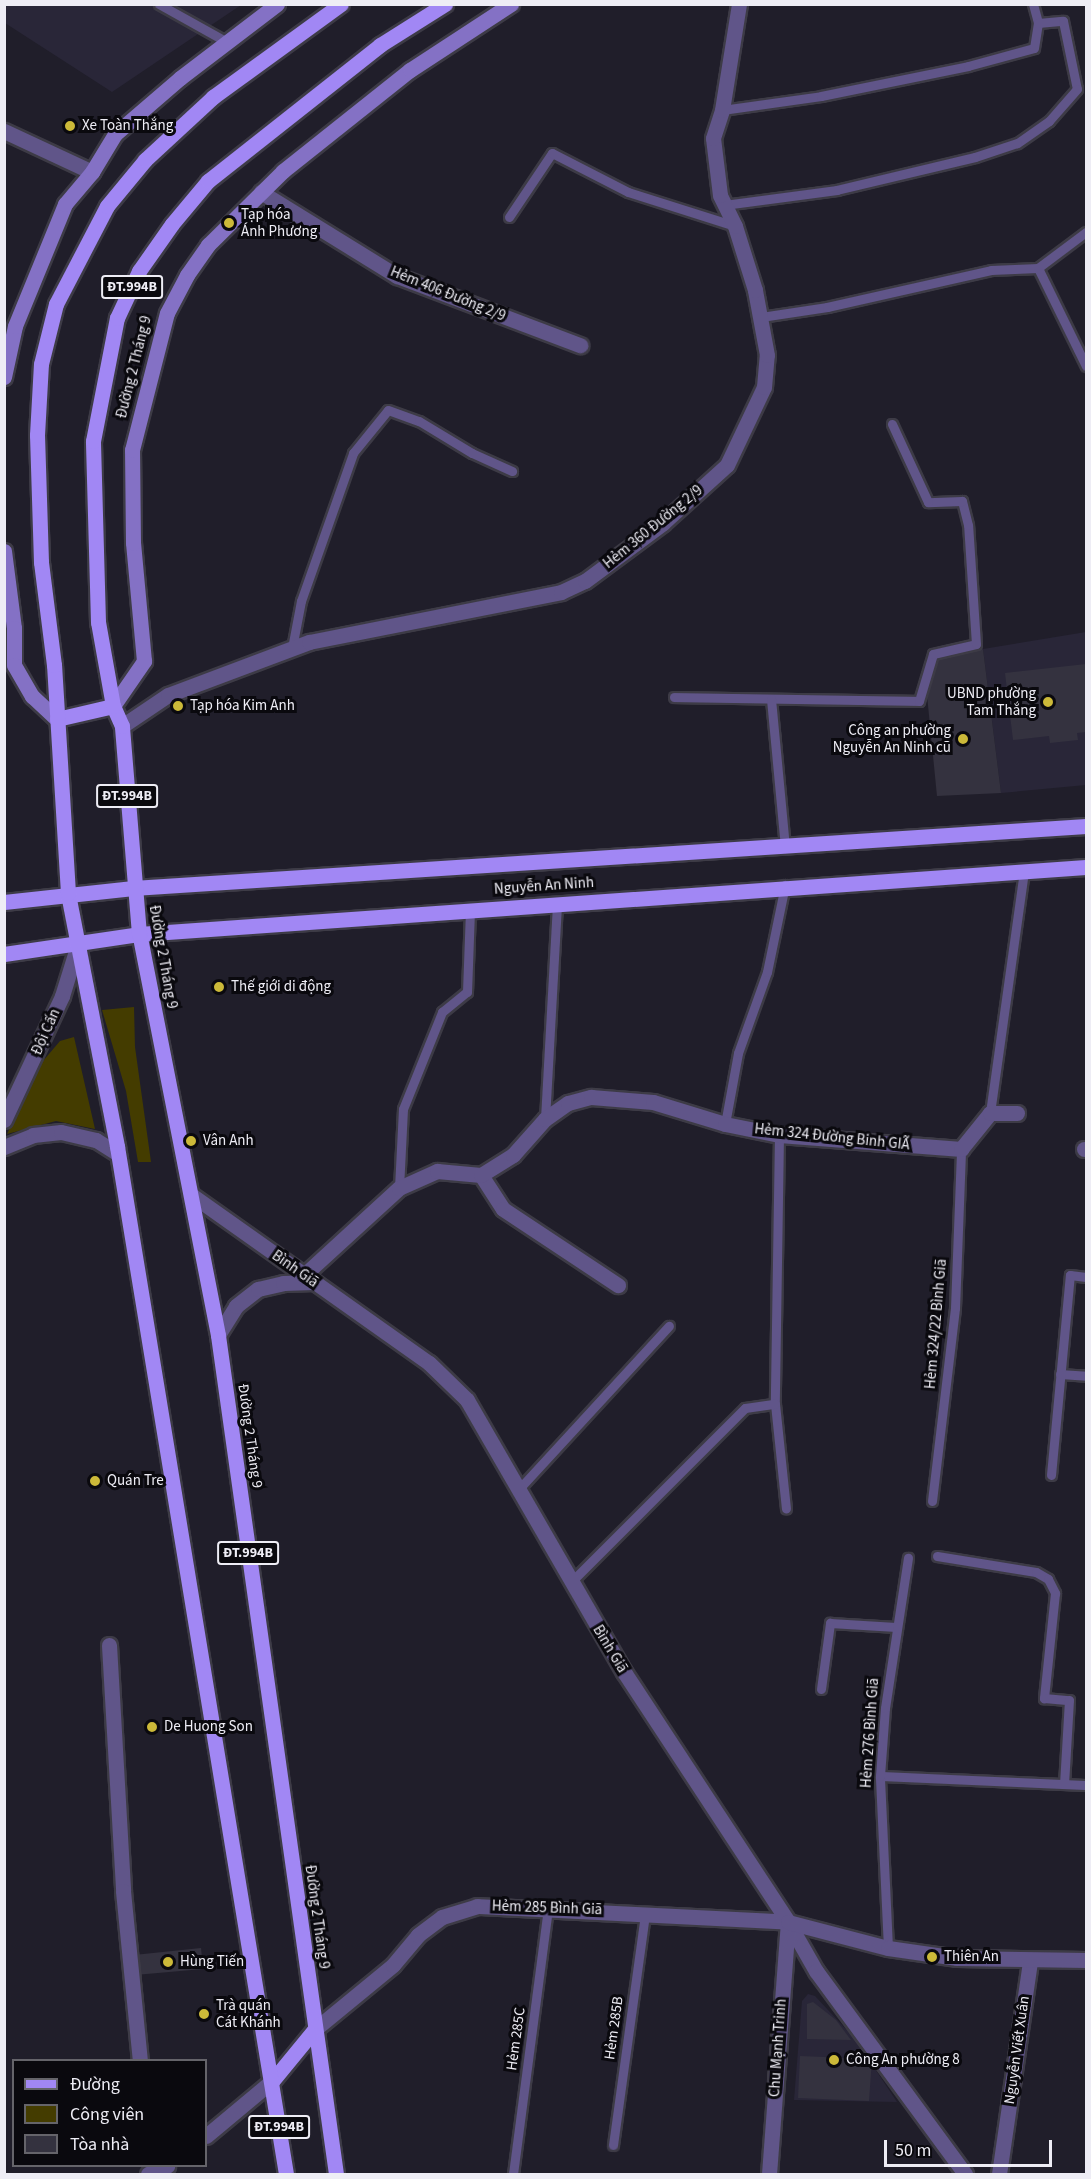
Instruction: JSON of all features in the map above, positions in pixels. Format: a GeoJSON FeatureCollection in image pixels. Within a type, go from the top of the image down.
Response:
{"type":"FeatureCollection","features":[{"type":"Feature","properties":{"kind":"main road"},"geometry":{"type":"LineString","coordinates":[[5,373],[15,326],[65,204],[92,172],[115,134],[139,111],[277,4]]}},
{"type":"Feature","properties":{"kind":"main road","name":"ĐT.994B"},"geometry":{"type":"LineString","coordinates":[[286,2175],[273,2080],[118,1155],[79,941],[68,893],[57,719],[41,562],[37,435],[41,364],[56,304],[107,206],[145,160],[213,98],[341,4]]}},
{"type":"Feature","properties":{"kind":"main road","name":"Đường 2 Tháng 9"},"geometry":{"type":"LineString","coordinates":[[336,2175],[218,1335],[193,1196],[139,934],[133,888],[122,726],[113,706],[98,622],[93,441],[117,318],[135,280],[172,225],[208,181],[380,45],[445,4]]}},
{"type":"Feature","properties":{"kind":"main road","name":"Đường 2 Tháng 9"},"geometry":{"type":"LineString","coordinates":[[113,706],[144,661],[130,480],[132,450],[167,313],[208,246],[283,171],[410,70],[511,4]]}},
{"type":"Feature","properties":{"kind":"main road"},"geometry":{"type":"LineString","coordinates":[[4,551],[14,628],[9,665],[32,696],[57,719],[113,706]]}},
{"type":"Feature","properties":{"kind":"main road","name":"Nguyễn An Ninh"},"geometry":{"type":"LineString","coordinates":[[4,902],[68,893],[133,888],[785,848],[1086,826]]}},
{"type":"Feature","properties":{"kind":"main road","name":"Nguyễn An Ninh"},"geometry":{"type":"LineString","coordinates":[[4,954],[79,941],[139,934],[785,885],[1086,867]]}},
{"type":"Feature","properties":{"kind":"main road"},"geometry":{"type":"LineString","coordinates":[[273,2080],[314,2030]]}},
{"type":"Feature","properties":{"kind":"street","name":"Hẻm 360 Đường 2/9"},"geometry":{"type":"LineString","coordinates":[[122,726],[168,695],[292,648],[345,632],[538,600],[585,581],[663,524],[726,465],[764,387],[767,355],[761,317],[735,226],[724,205],[713,138],[722,110],[739,4]]}},
{"type":"Feature","properties":{"kind":"street"},"geometry":{"type":"LineString","coordinates":[[4,130],[92,172]]}},
{"type":"Feature","properties":{"kind":"street","name":"Hẻm 406 Đường 2/9"},"geometry":{"type":"LineString","coordinates":[[261,192],[397,276],[580,345]]}},
{"type":"Feature","properties":{"kind":"street","name":"Đội Cấn"},"geometry":{"type":"LineString","coordinates":[[4,1120],[58,1006],[79,941]]}},
{"type":"Feature","properties":{"kind":"street","name":"Hẻm 324 Đường Binh GIÃ"},"geometry":{"type":"LineString","coordinates":[[482,1175],[513,1155],[545,1119],[568,1103],[591,1097],[653,1102],[725,1124],[779,1135],[961,1149]]}},
{"type":"Feature","properties":{"kind":"street"},"geometry":{"type":"LineString","coordinates":[[961,1149],[990,1113],[1017,1113]]}},
{"type":"Feature","properties":{"kind":"street"},"geometry":{"type":"LineString","coordinates":[[4,1147],[33,1135],[61,1132],[96,1140],[118,1155]]}},
{"type":"Feature","properties":{"kind":"street"},"geometry":{"type":"LineString","coordinates":[[218,1335],[236,1306],[258,1289],[283,1282],[309,1279],[399,1188],[437,1171],[482,1175],[503,1209],[618,1286]]}},
{"type":"Feature","properties":{"kind":"street","name":"Bình Giã"},"geometry":{"type":"LineString","coordinates":[[193,1196],[429,1363],[467,1400],[624,1672],[788,1922],[816,1971],[965,2175]]}},
{"type":"Feature","properties":{"kind":"street"},"geometry":{"type":"LineString","coordinates":[[110,1645],[123,1891],[140,2059]]}},
{"type":"Feature","properties":{"kind":"street","name":"Hẻm 285 Bình Giã"},"geometry":{"type":"LineString","coordinates":[[314,2030],[393,1965],[418,1935],[442,1917],[477,1906],[788,1922]]}},
{"type":"Feature","properties":{"kind":"street"},"geometry":{"type":"LineString","coordinates":[[788,1922],[888,1948],[957,1958],[1030,1961],[1086,1960]]}},
{"type":"Feature","properties":{"kind":"street","name":"Chu Mạnh Trinh"},"geometry":{"type":"LineString","coordinates":[[769,2175],[788,1922]]}},
{"type":"Feature","properties":{"kind":"street","name":"Nguyễn Viết Xuân"},"geometry":{"type":"LineString","coordinates":[[999,2175],[1030,1961]]}},
{"type":"Feature","properties":{"kind":"street"},"geometry":{"type":"LineString","coordinates":[[207,2135],[273,2080]]}},
{"type":"Feature","properties":{"kind":"street"},"geometry":{"type":"LineString","coordinates":[[148,2175],[164,2167]]}},
{"type":"Feature","properties":{"kind":"lane"},"geometry":{"type":"LineString","coordinates":[[159,4],[227,42]]}},
{"type":"Feature","properties":{"kind":"lane"},"geometry":{"type":"LineString","coordinates":[[722,110],[821,96],[1034,48],[1038,23],[1033,4]]}},
{"type":"Feature","properties":{"kind":"lane"},"geometry":{"type":"LineString","coordinates":[[724,205],[837,190],[975,157],[1017,143],[1070,101],[1082,88],[1063,21],[1038,23]]}},
{"type":"Feature","properties":{"kind":"lane"},"geometry":{"type":"LineString","coordinates":[[509,217],[552,153],[628,192],[735,226]]}},
{"type":"Feature","properties":{"kind":"lane"},"geometry":{"type":"LineString","coordinates":[[761,317],[827,307],[991,270],[1038,268],[1086,232]]}},
{"type":"Feature","properties":{"kind":"lane"},"geometry":{"type":"LineString","coordinates":[[1038,268],[1086,366]]}},
{"type":"Feature","properties":{"kind":"lane"},"geometry":{"type":"LineString","coordinates":[[292,648],[302,601],[353,453],[388,410],[419,421],[472,453],[512,471]]}},
{"type":"Feature","properties":{"kind":"lane"},"geometry":{"type":"LineString","coordinates":[[674,698],[919,701],[933,654],[976,644],[968,525],[962,501],[928,502],[892,424]]}},
{"type":"Feature","properties":{"kind":"lane"},"geometry":{"type":"LineString","coordinates":[[771,699],[785,848]]}},
{"type":"Feature","properties":{"kind":"lane"},"geometry":{"type":"LineString","coordinates":[[990,1113],[1024,871]]}},
{"type":"Feature","properties":{"kind":"lane"},"geometry":{"type":"LineString","coordinates":[[725,1124],[738,1053],[766,972],[785,885]]}},
{"type":"Feature","properties":{"kind":"lane"},"geometry":{"type":"LineString","coordinates":[[545,1119],[557,904]]}},
{"type":"Feature","properties":{"kind":"lane"},"geometry":{"type":"LineString","coordinates":[[399,1188],[403,1108],[442,1012],[467,992],[470,909]]}},
{"type":"Feature","properties":{"kind":"lane"},"geometry":{"type":"LineString","coordinates":[[779,1135],[775,1404],[786,1508]]}},
{"type":"Feature","properties":{"kind":"lane","name":"Hẻm 324/22 Bình Giã"},"geometry":{"type":"LineString","coordinates":[[932,1501],[955,1308],[961,1149]]}},
{"type":"Feature","properties":{"kind":"lane"},"geometry":{"type":"LineString","coordinates":[[1051,1475],[1070,1275],[1086,1277]]}},
{"type":"Feature","properties":{"kind":"lane"},"geometry":{"type":"LineString","coordinates":[[518,1490],[669,1326]]}},
{"type":"Feature","properties":{"kind":"lane"},"geometry":{"type":"LineString","coordinates":[[1060,1374],[1086,1376]]}},
{"type":"Feature","properties":{"kind":"lane"},"geometry":{"type":"LineString","coordinates":[[571,1582],[746,1408],[775,1404]]}},
{"type":"Feature","properties":{"kind":"lane"},"geometry":{"type":"LineString","coordinates":[[937,1556],[1036,1572],[1048,1579],[1055,1593],[1044,1698],[1069,1700],[1064,1784]]}},
{"type":"Feature","properties":{"kind":"lane","name":"Hẻm 276 Bình Giã"},"geometry":{"type":"LineString","coordinates":[[888,1948],[880,1776],[896,1627],[908,1558]]}},
{"type":"Feature","properties":{"kind":"lane"},"geometry":{"type":"LineString","coordinates":[[821,1689],[830,1623],[896,1627]]}},
{"type":"Feature","properties":{"kind":"lane"},"geometry":{"type":"LineString","coordinates":[[880,1776],[1086,1785]]}},
{"type":"Feature","properties":{"kind":"lane","name":"Hẻm 285C"},"geometry":{"type":"LineString","coordinates":[[513,2175],[548,1908]]}},
{"type":"Feature","properties":{"kind":"lane","name":"Hẻm 285B"},"geometry":{"type":"LineString","coordinates":[[614,2145],[645,1914]]}},
{"type":"Feature","properties":{"kind":"shaded area"},"geometry":{"type":"Polygon","coordinates":[[[4,5],[241,5],[112,92],[5,23],[4,5]]]}},
{"type":"Feature","properties":{"kind":"shaded area"},"geometry":{"type":"Polygon","coordinates":[[[1086,632],[1086,785],[1001,793],[983,649],[1086,632]]]}},
{"type":"Feature","properties":{"kind":"shaded area","name":"Công An phường 8"},"geometry":{"type":"Polygon","coordinates":[[[808,1994],[815,1996],[855,2039],[897,2102],[794,2100],[802,2001],[808,1994]]]}},
{"type":"Feature","properties":{"kind":"green space"},"geometry":{"type":"Polygon","coordinates":[[[134,1007],[135,1047],[151,1162],[138,1162],[126,1091],[102,1010],[134,1007]]]}},
{"type":"Feature","properties":{"kind":"green space"},"geometry":{"type":"Polygon","coordinates":[[[74,1037],[95,1129],[56,1121],[7,1134],[43,1061],[60,1041],[74,1037]]]}},
{"type":"Feature","properties":{"kind":"building","name":"Công an phường Nguyễn An Ninh cũ"},"geometry":{"type":"Polygon","coordinates":[[[983,649],[1001,793],[937,796],[926,685],[936,657],[983,649]]]}},
{"type":"Feature","properties":{"kind":"building","name":"UBND phường Tam Thắng"},"geometry":{"type":"Polygon","coordinates":[[[1086,664],[1086,732],[1077,733],[1078,740],[1050,743],[1049,736],[1013,740],[1005,673],[1086,664]]]}},
{"type":"Feature","properties":{"kind":"building","name":"Hùng Tiến"},"geometry":{"type":"Polygon","coordinates":[[[201,1948],[203,1969],[135,1975],[134,1955],[201,1948]]]}},
{"type":"Feature","properties":{"kind":"building"},"geometry":{"type":"Polygon","coordinates":[[[813,2002],[836,2020],[851,2040],[807,2039],[807,2004],[813,2002]]]}},
{"type":"Feature","properties":{"kind":"building"},"geometry":{"type":"Polygon","coordinates":[[[800,2056],[872,2059],[869,2101],[798,2098],[800,2056]]]}},
{"type":"Feature","properties":{"kind":"place","name":"Xe Toàn Thắng"},"geometry":{"type":"Point","coordinates":[70,126]}},
{"type":"Feature","properties":{"kind":"place","name":"Tạp hóa Ánh Phương"},"geometry":{"type":"Point","coordinates":[229,223]}},
{"type":"Feature","properties":{"kind":"place","name":"UBND phường Tam Thắng"},"geometry":{"type":"Point","coordinates":[1048,702]}},
{"type":"Feature","properties":{"kind":"place","name":"Tạp hóa Kim Anh"},"geometry":{"type":"Point","coordinates":[178,706]}},
{"type":"Feature","properties":{"kind":"place","name":"Công an phường Nguyễn An Ninh cũ"},"geometry":{"type":"Point","coordinates":[963,739]}},
{"type":"Feature","properties":{"kind":"place","name":"Thế giới di động"},"geometry":{"type":"Point","coordinates":[219,987]}},
{"type":"Feature","properties":{"kind":"place","name":"Vân Anh"},"geometry":{"type":"Point","coordinates":[191,1141]}},
{"type":"Feature","properties":{"kind":"place","name":"Quán Tre"},"geometry":{"type":"Point","coordinates":[95,1481]}},
{"type":"Feature","properties":{"kind":"place","name":"De Huong Son"},"geometry":{"type":"Point","coordinates":[152,1727]}},
{"type":"Feature","properties":{"kind":"place","name":"Thiên An"},"geometry":{"type":"Point","coordinates":[932,1957]}},
{"type":"Feature","properties":{"kind":"place","name":"Hùng Tiến"},"geometry":{"type":"Point","coordinates":[168,1962]}},
{"type":"Feature","properties":{"kind":"place","name":"Trà quán Cát Khánh"},"geometry":{"type":"Point","coordinates":[204,2014]}},
{"type":"Feature","properties":{"kind":"place","name":"Công An phường 8"},"geometry":{"type":"Point","coordinates":[834,2060]}}]}
